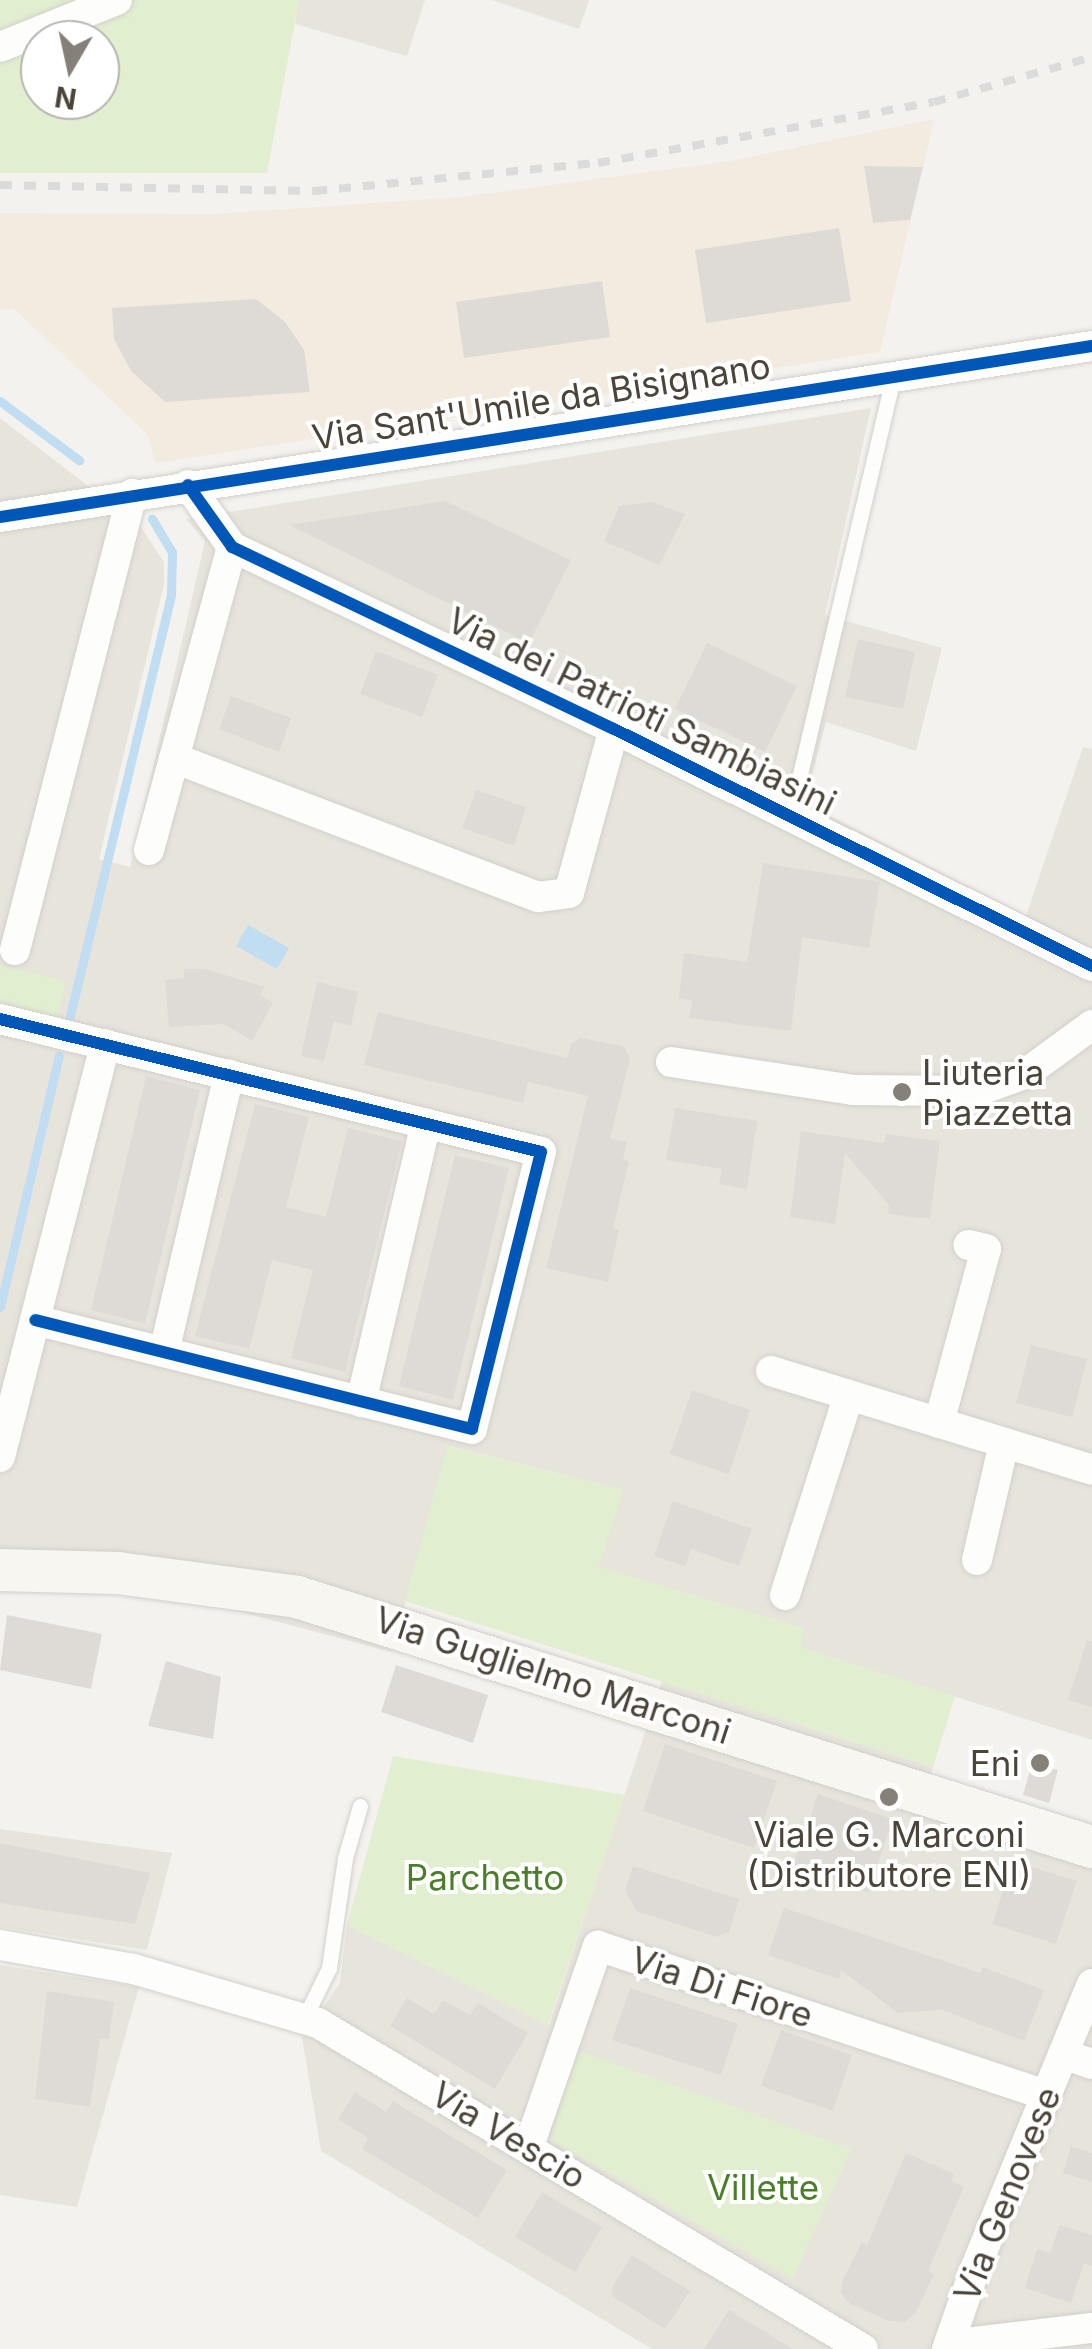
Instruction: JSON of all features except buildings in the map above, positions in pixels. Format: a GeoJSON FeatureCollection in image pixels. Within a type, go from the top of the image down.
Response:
{"type":"FeatureCollection","features":[{"type":"Feature","properties":{"kind":"main road","name":"Via Guglielmo Marconi"},"geometry":{"type":"LineString","coordinates":[[0,1570],[118,1573],[297,1597],[1092,1848]]}},
{"type":"Feature","properties":{"kind":"street"},"geometry":{"type":"LineString","coordinates":[[0,47],[117,0]]}},
{"type":"Feature","properties":{"kind":"street","name":"Via Sant'Umile da Bisignano"},"geometry":{"type":"LineString","coordinates":[[0,517],[1092,346]]}},
{"type":"Feature","properties":{"kind":"street","name":"Via dei Patrioti Sambiasini"},"geometry":{"type":"LineString","coordinates":[[188,485],[232,547],[614,729],[1092,966]]}},
{"type":"Feature","properties":{"kind":"street"},"geometry":{"type":"LineString","coordinates":[[15,950],[132,494]]}},
{"type":"Feature","properties":{"kind":"street"},"geometry":{"type":"LineString","coordinates":[[149,850],[232,547]]}},
{"type":"Feature","properties":{"kind":"street"},"geometry":{"type":"LineString","coordinates":[[174,758],[538,897],[569,893],[614,729]]}},
{"type":"Feature","properties":{"kind":"street"},"geometry":{"type":"LineString","coordinates":[[0,1018],[541,1152],[472,1429],[35,1320]]}},
{"type":"Feature","properties":{"kind":"street"},"geometry":{"type":"LineString","coordinates":[[671,1062],[853,1090],[978,1091],[1026,1074],[1092,1025]]}},
{"type":"Feature","properties":{"kind":"street"},"geometry":{"type":"LineString","coordinates":[[0,1457],[105,1044]]}},
{"type":"Feature","properties":{"kind":"street"},"geometry":{"type":"LineString","coordinates":[[164,1352],[230,1075]]}},
{"type":"Feature","properties":{"kind":"street"},"geometry":{"type":"LineString","coordinates":[[361,1402],[426,1123]]}},
{"type":"Feature","properties":{"kind":"street"},"geometry":{"type":"LineString","coordinates":[[939,1423],[986,1250],[968,1244]]}},
{"type":"Feature","properties":{"kind":"street"},"geometry":{"type":"LineString","coordinates":[[770,1371],[1092,1470]]}},
{"type":"Feature","properties":{"kind":"street"},"geometry":{"type":"LineString","coordinates":[[785,1595],[848,1395]]}},
{"type":"Feature","properties":{"kind":"street"},"geometry":{"type":"LineString","coordinates":[[977,1560],[1004,1443]]}},
{"type":"Feature","properties":{"kind":"street","name":"Via Vescio"},"geometry":{"type":"LineString","coordinates":[[0,1945],[134,1968],[304,2020],[530,2146],[863,2349]]}},
{"type":"Feature","properties":{"kind":"street","name":"Via Di Fiore"},"geometry":{"type":"LineString","coordinates":[[530,2146],[598,1946],[1046,2095]]}},
{"type":"Feature","properties":{"kind":"street","name":"Via Genovese"},"geometry":{"type":"LineString","coordinates":[[948,2347],[975,2269],[1046,2095],[1078,2059],[1092,1984]]}},
{"type":"Feature","properties":{"kind":"street"},"geometry":{"type":"LineString","coordinates":[[948,2347],[1092,2328]]}},
{"type":"Feature","properties":{"kind":"lane"},"geometry":{"type":"LineString","coordinates":[[790,817],[893,377]]}},
{"type":"Feature","properties":{"kind":"lane"},"geometry":{"type":"LineString","coordinates":[[304,2020],[329,1968],[345,1858],[360,1806]]}},
{"type":"Feature","properties":{"kind":"shaded area"},"geometry":{"type":"Polygon","coordinates":[[[299,0],[425,0],[407,56],[295,24],[299,0]]]}},
{"type":"Feature","properties":{"kind":"shaded area"},"geometry":{"type":"Polygon","coordinates":[[[492,0],[589,0],[579,29],[492,0]]]}},
{"type":"Feature","properties":{"kind":"shaded area"},"geometry":{"type":"Polygon","coordinates":[[[934,119],[880,352],[156,463],[147,434],[13,308],[0,310],[0,213],[212,214],[461,197],[730,161],[934,119]]]}},
{"type":"Feature","properties":{"kind":"shaded area"},"geometry":{"type":"Polygon","coordinates":[[[871,408],[825,615],[942,648],[916,751],[826,722],[805,803],[1026,916],[1083,747],[1092,749],[1092,1740],[799,1647],[803,1628],[598,1567],[623,1490],[448,1446],[392,1652],[0,1548],[0,418],[141,527],[164,562],[164,584],[99,859],[130,867],[205,541],[186,519],[871,408]]]}},
{"type":"Feature","properties":{"kind":"shaded area"},"geometry":{"type":"Polygon","coordinates":[[[662,1681],[933,1767],[928,1786],[1092,1839],[1092,2349],[652,2349],[321,2151],[302,2038],[340,1983],[347,1925],[549,2025],[662,1681]]]}},
{"type":"Feature","properties":{"kind":"shaded area"},"geometry":{"type":"Polygon","coordinates":[[[0,1829],[172,1853],[147,1950],[0,1927],[0,1829]]]}},
{"type":"Feature","properties":{"kind":"shaded area"},"geometry":{"type":"Polygon","coordinates":[[[0,1965],[139,1987],[77,2207],[0,2195],[0,1965]]]}},
{"type":"Feature","properties":{"kind":"green space"},"geometry":{"type":"Polygon","coordinates":[[[0,0],[299,0],[267,173],[0,173],[0,0]]]}},
{"type":"Feature","properties":{"kind":"green space"},"geometry":{"type":"Polygon","coordinates":[[[0,965],[66,981],[58,1018],[0,1004],[0,965]]]}},
{"type":"Feature","properties":{"kind":"green space"},"geometry":{"type":"Polygon","coordinates":[[[447,1446],[623,1490],[599,1567],[804,1628],[800,1647],[955,1696],[933,1767],[405,1601],[447,1446]]]}},
{"type":"Feature","properties":{"kind":"green space","name":"Parchetto"},"geometry":{"type":"Polygon","coordinates":[[[393,1756],[625,1795],[548,2025],[347,1925],[393,1756]]]}},
{"type":"Feature","properties":{"kind":"green space","name":"Villette"},"geometry":{"type":"Polygon","coordinates":[[[577,2050],[851,2149],[793,2279],[551,2140],[577,2050]]]}},
{"type":"Feature","properties":{"kind":"water"},"geometry":{"type":"Polygon","coordinates":[[[248,925],[289,948],[277,969],[236,946],[248,925]]]}},
{"type":"Feature","properties":{"kind":"waterway"},"geometry":{"type":"LineString","coordinates":[[0,401],[79,460]]}},
{"type":"Feature","properties":{"kind":"waterway"},"geometry":{"type":"LineString","coordinates":[[69,1020],[171,594],[172,552],[152,519]]}},
{"type":"Feature","properties":{"kind":"waterway"},"geometry":{"type":"LineString","coordinates":[[0,1307],[59,1056]]}},
{"type":"Feature","properties":{"kind":"railway"},"geometry":{"type":"LineString","coordinates":[[0,185],[315,191],[598,163],[934,102],[1092,57]]}},
{"type":"Feature","properties":{"kind":"cycle path"},"geometry":{"type":"LineString","coordinates":[[0,517],[1092,346]]}},
{"type":"Feature","properties":{"kind":"cycle path"},"geometry":{"type":"LineString","coordinates":[[188,485],[232,547],[614,729],[1092,966]]}},
{"type":"Feature","properties":{"kind":"cycle path"},"geometry":{"type":"LineString","coordinates":[[0,1019],[541,1152],[472,1429],[35,1320]]}},
{"type":"Feature","properties":{"kind":"place","name":"Liuteria Piazzetta"},"geometry":{"type":"Point","coordinates":[902,1092]}},
{"type":"Feature","properties":{"kind":"place","name":"Eni"},"geometry":{"type":"Point","coordinates":[1040,1763]}},
{"type":"Feature","properties":{"kind":"place","name":"Viale G. Marconi (Distributore ENI)"},"geometry":{"type":"Point","coordinates":[889,1797]}}]}
